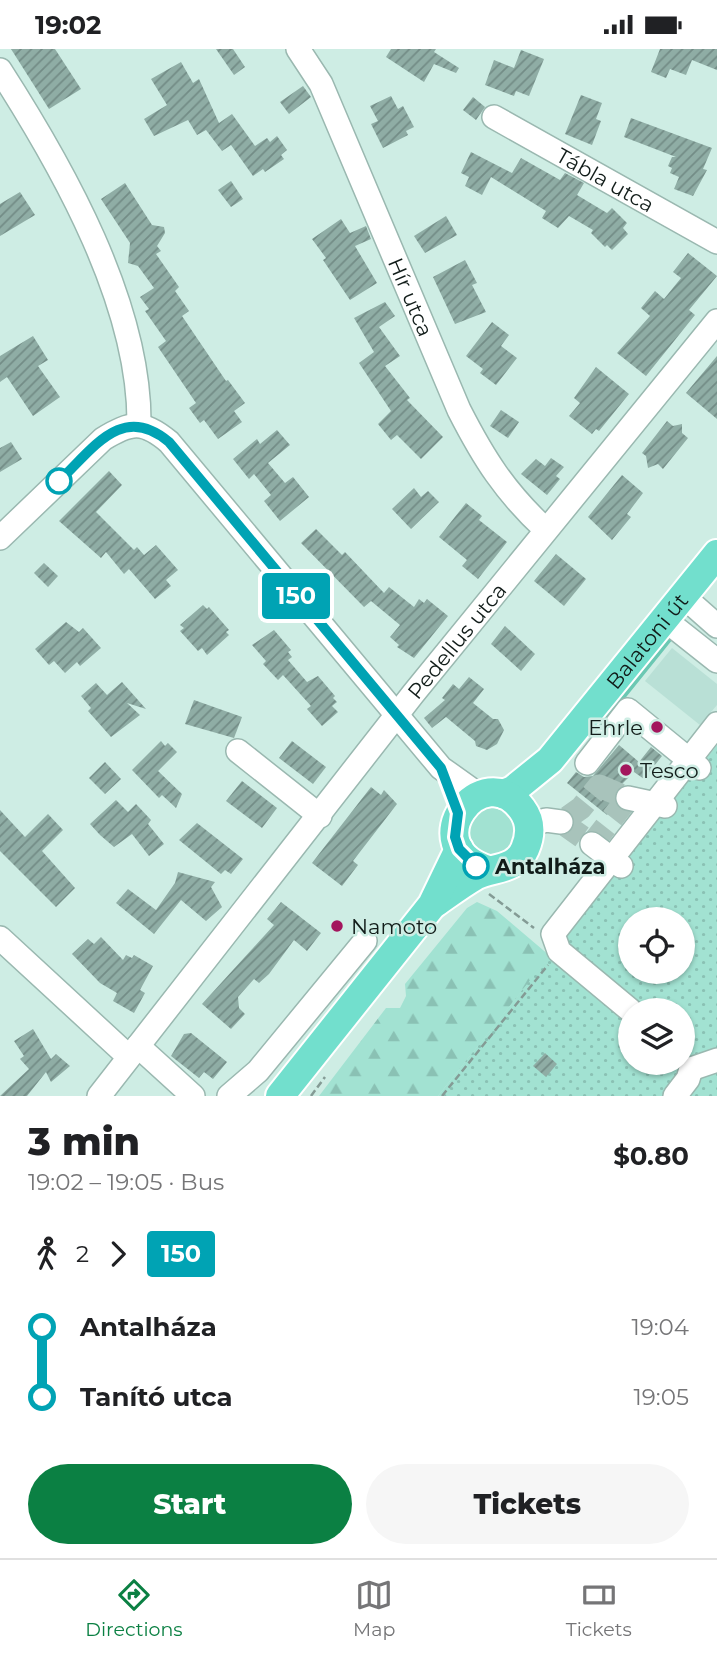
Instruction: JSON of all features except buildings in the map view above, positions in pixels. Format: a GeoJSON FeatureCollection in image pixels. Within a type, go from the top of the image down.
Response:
{"type":"FeatureCollection","features":[{"type":"Feature","properties":{"kind":"main road","name":"Balatoni út"},"geometry":{"type":"LineString","coordinates":[[280,1096],[432,905],[459,849],[455,837],[480,801],[513,790],[550,760],[717,554]]}},
{"type":"Feature","properties":{"kind":"main road","name":"Balatoni út"},"geometry":{"type":"LineString","coordinates":[[432,905],[512,864],[523,855],[528,842],[528,820],[550,760]]}},
{"type":"Feature","properties":{"kind":"main road"},"geometry":{"type":"LineString","coordinates":[[480,801],[517,802],[528,820]]}},
{"type":"Feature","properties":{"kind":"main road"},"geometry":{"type":"LineString","coordinates":[[459,849],[484,879]]}},
{"type":"Feature","properties":{"kind":"street","name":"Hír utca"},"geometry":{"type":"LineString","coordinates":[[298,49],[321,84],[459,410],[483,457],[506,491],[546,530]]}},
{"type":"Feature","properties":{"kind":"street"},"geometry":{"type":"LineString","coordinates":[[0,69],[55,162],[96,242],[138,380],[139,424]]}},
{"type":"Feature","properties":{"kind":"street","name":"Tábla utca"},"geometry":{"type":"LineString","coordinates":[[494,117],[717,242]]}},
{"type":"Feature","properties":{"kind":"street","name":"Pedellus utca"},"geometry":{"type":"LineString","coordinates":[[99,1096],[413,694],[717,321]]}},
{"type":"Feature","properties":{"kind":"street"},"geometry":{"type":"LineString","coordinates":[[0,538],[103,439],[123,427],[139,424],[155,430],[169,442],[419,743],[441,768],[480,801]]}},
{"type":"Feature","properties":{"kind":"street"},"geometry":{"type":"LineString","coordinates":[[682,596],[717,626]]}},
{"type":"Feature","properties":{"kind":"street"},"geometry":{"type":"LineString","coordinates":[[664,619],[717,661]]}},
{"type":"Feature","properties":{"kind":"street"},"geometry":{"type":"LineString","coordinates":[[413,694],[419,743]]}},
{"type":"Feature","properties":{"kind":"street"},"geometry":{"type":"LineString","coordinates":[[587,763],[628,710],[694,764]]}},
{"type":"Feature","properties":{"kind":"street"},"geometry":{"type":"LineString","coordinates":[[618,1000],[559,951],[569,931],[616,862],[694,764],[717,724]]}},
{"type":"Feature","properties":{"kind":"street"},"geometry":{"type":"LineString","coordinates":[[694,764],[717,745]]}},
{"type":"Feature","properties":{"kind":"street"},"geometry":{"type":"LineString","coordinates":[[239,751],[320,816]]}},
{"type":"Feature","properties":{"kind":"street"},"geometry":{"type":"LineString","coordinates":[[628,798],[662,804]]}},
{"type":"Feature","properties":{"kind":"street"},"geometry":{"type":"LineString","coordinates":[[528,820],[561,821]]}},
{"type":"Feature","properties":{"kind":"street"},"geometry":{"type":"LineString","coordinates":[[592,844],[616,862]]}},
{"type":"Feature","properties":{"kind":"street"},"geometry":{"type":"LineString","coordinates":[[0,938],[134,1052],[193,1096]]}},
{"type":"Feature","properties":{"kind":"street"},"geometry":{"type":"LineString","coordinates":[[229,1096],[258,1071],[366,941]]}},
{"type":"Feature","properties":{"kind":"street"},"geometry":{"type":"LineString","coordinates":[[336,977],[360,995]]}},
{"type":"Feature","properties":{"kind":"street"},"geometry":{"type":"LineString","coordinates":[[695,1066],[702,1068],[717,1060]]}},
{"type":"Feature","properties":{"kind":"street"},"geometry":{"type":"LineString","coordinates":[[675,1096],[688,1079],[688,1075]]}},
{"type":"Feature","properties":{"kind":"path"},"geometry":{"type":"LineString","coordinates":[[442,1096],[559,951],[512,910],[484,879]]}},
{"type":"Feature","properties":{"kind":"shaded area"},"geometry":{"type":"Polygon","coordinates":[[[672,648],[717,684],[717,705],[700,725],[645,681],[672,648]]]}},
{"type":"Feature","properties":{"kind":"green space"},"geometry":{"type":"Polygon","coordinates":[[[717,745],[717,1096],[438,1096],[717,745]]]}},
{"type":"Feature","properties":{"kind":"green space"},"geometry":{"type":"Polygon","coordinates":[[[492,807],[509,815],[517,832],[509,849],[492,857],[475,849],[467,832],[475,815],[492,807]]]}},
{"type":"Feature","properties":{"kind":"green space"},"geometry":{"type":"Polygon","coordinates":[[[477,902],[497,911],[550,956],[438,1096],[319,1096],[386,1008],[400,1008],[406,996],[405,984],[467,908],[477,902]]]}},
{"type":"Feature","properties":{"kind":"waterway"},"geometry":{"type":"LineString","coordinates":[[598,728],[673,635]]}},
{"type":"Feature","properties":{"kind":"tunnel"},"geometry":{"type":"LineString","coordinates":[[599,786],[628,798],[592,844],[561,822],[581,808],[599,786]]}},
{"type":"Feature","properties":{"kind":"bus line","name":"150"},"geometry":{"type":"LineString","coordinates":[[59,481],[103,439],[123,427],[139,424],[155,430],[169,442],[441,768],[458,813],[455,837],[459,849],[466,859],[476,866]]}},
{"type":"Feature","properties":{"kind":"place","name":"Ehrle"},"geometry":{"type":"Point","coordinates":[657,727]}},
{"type":"Feature","properties":{"kind":"place","name":"Tesco"},"geometry":{"type":"Point","coordinates":[626,770]}},
{"type":"Feature","properties":{"kind":"place","name":"Antalháza"},"geometry":{"type":"Point","coordinates":[476,866]}},
{"type":"Feature","properties":{"kind":"place","name":"Namoto"},"geometry":{"type":"Point","coordinates":[337,926]}}]}
